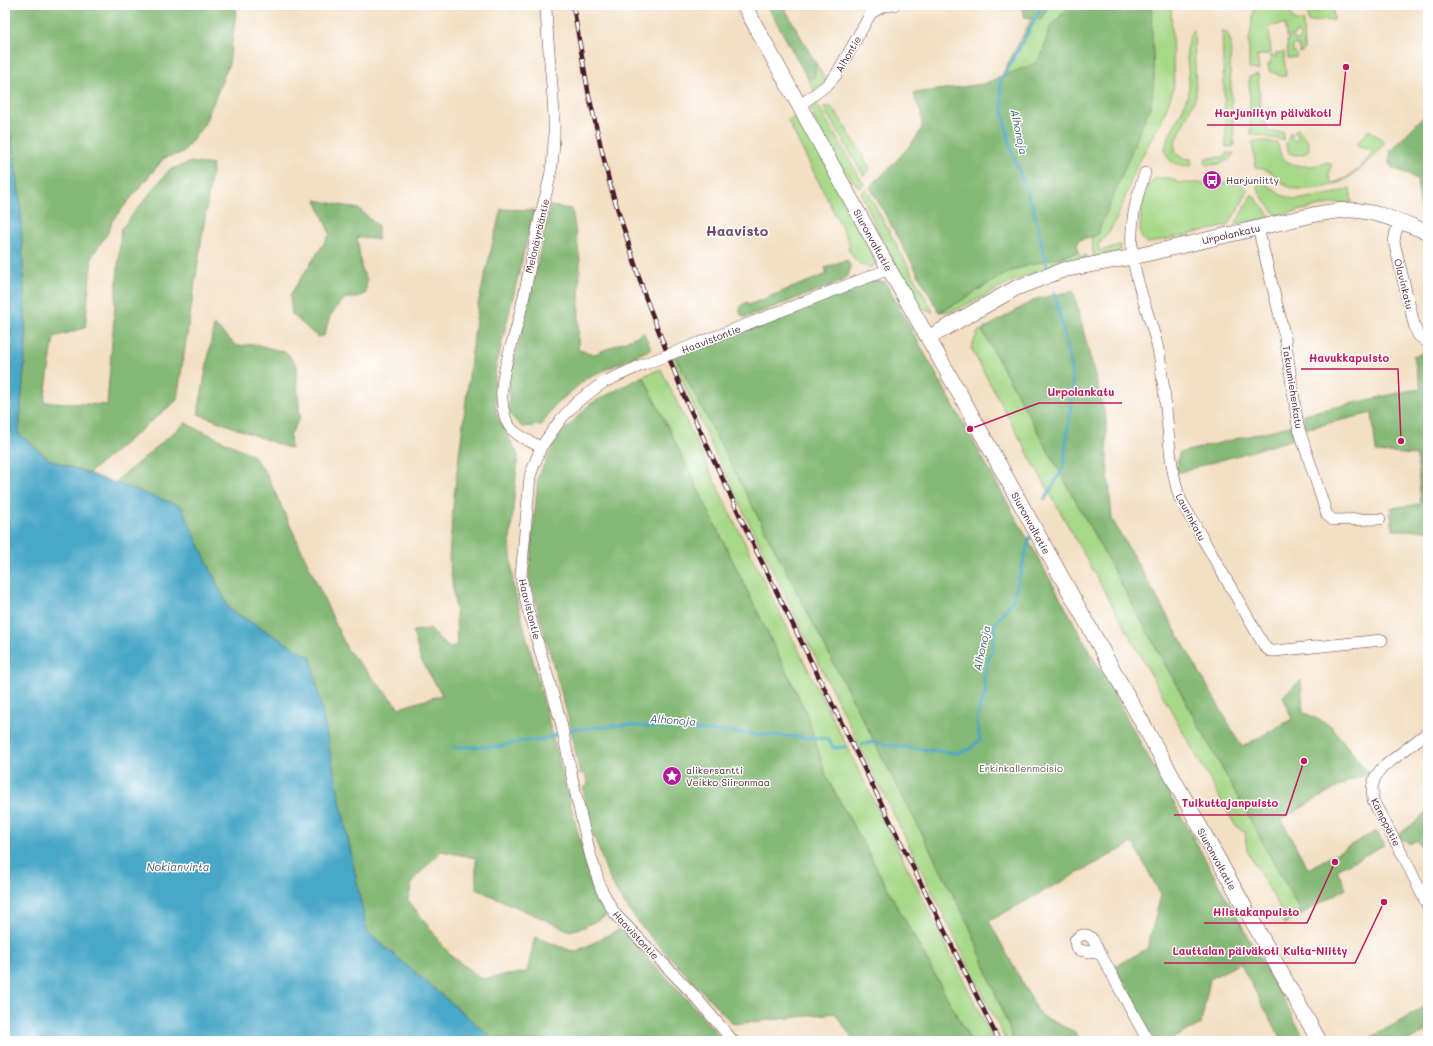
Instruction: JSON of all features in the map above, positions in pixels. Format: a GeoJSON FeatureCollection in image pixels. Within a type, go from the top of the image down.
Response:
{"type":"FeatureCollection","features":[{"type":"Feature","properties":{"kind":"main road","name":"Siuronvaltatie"},"geometry":{"type":"LineString","coordinates":[[744,5],[889,269],[1319,1041]]}},
{"type":"Feature","properties":{"kind":"main road","name":"Urpolankatu"},"geometry":{"type":"LineString","coordinates":[[928,338],[1016,288],[1063,270],[1133,257],[1317,214],[1347,210],[1370,213],[1428,232]]}},
{"type":"Feature","properties":{"kind":"street","name":"Melonäyrääntie"},"geometry":{"type":"LineString","coordinates":[[541,447],[517,435],[509,426],[504,414],[502,398],[504,379],[551,170],[554,136],[546,5]]}},
{"type":"Feature","properties":{"kind":"street","name":"Alhontie"},"geometry":{"type":"LineString","coordinates":[[799,106],[828,85],[836,75],[871,13],[884,6],[894,5]]}},
{"type":"Feature","properties":{"kind":"street","name":"Laurinkatu"},"geometry":{"type":"LineString","coordinates":[[1145,173],[1138,190],[1134,210],[1132,231],[1133,257],[1137,276],[1157,342],[1163,378],[1174,480],[1180,499],[1265,648],[1276,651],[1382,640]]}},
{"type":"Feature","properties":{"kind":"street","name":"Olavinkatu"},"geometry":{"type":"LineString","coordinates":[[1399,222],[1394,235],[1394,242],[1415,328],[1418,335],[1424,340],[1428,340]]}},
{"type":"Feature","properties":{"kind":"street","name":"Takuumiehenkatu"},"geometry":{"type":"LineString","coordinates":[[1258,228],[1285,337],[1298,426],[1327,514],[1333,520],[1380,519]]}},
{"type":"Feature","properties":{"kind":"street","name":"Haavistontie"},"geometry":{"type":"LineString","coordinates":[[733,1041],[692,994],[615,914],[601,889],[588,847],[561,722],[527,606],[521,576],[525,516],[530,476],[541,447],[561,419],[577,402],[604,382],[642,365],[889,269]]}},
{"type":"Feature","properties":{"kind":"street","name":"Kämppätie"},"geometry":{"type":"LineString","coordinates":[[1428,732],[1382,768],[1375,777],[1372,788],[1373,801],[1405,859],[1428,907]]}},
{"type":"Feature","properties":{"kind":"street"},"geometry":{"type":"LineString","coordinates":[[1101,954],[1148,1041]]}},
{"type":"Feature","properties":{"kind":"green space"},"geometry":{"type":"Polygon","coordinates":[[[5,5],[237,5],[229,64],[204,125],[182,153],[164,158],[112,221],[109,231],[92,256],[85,328],[54,337],[44,402],[107,405],[121,229],[169,170],[191,162],[213,165],[177,400],[89,473],[50,460],[19,434],[26,341],[20,197],[5,99],[5,5]]]}},
{"type":"Feature","properties":{"kind":"green space"},"geometry":{"type":"Polygon","coordinates":[[[767,5],[783,5],[816,64],[814,77],[808,79],[767,5]]]}},
{"type":"Feature","properties":{"kind":"green space"},"geometry":{"type":"Polygon","coordinates":[[[1020,5],[1049,5],[1040,20],[1025,17],[1020,5]]]}},
{"type":"Feature","properties":{"kind":"green space"},"geometry":{"type":"Polygon","coordinates":[[[1049,5],[1071,5],[1050,27],[1042,55],[1036,63],[1001,77],[1032,18],[1040,20],[1049,5]]]}},
{"type":"Feature","properties":{"kind":"green space"},"geometry":{"type":"Polygon","coordinates":[[[1071,5],[1151,5],[1154,78],[1151,104],[1097,235],[1079,240],[1077,243],[1079,252],[1039,262],[1009,272],[939,312],[870,187],[900,157],[920,131],[922,126],[922,117],[914,93],[983,84],[1036,63],[1042,55],[1050,27],[1071,5]]]}},
{"type":"Feature","properties":{"kind":"green space"},"geometry":{"type":"Polygon","coordinates":[[[1151,5],[1171,5],[1174,84],[1158,127],[1136,168],[1118,216],[1109,233],[1098,245],[1100,251],[1120,245],[1121,251],[1094,257],[1091,237],[1097,235],[1154,78],[1151,5]]]}},
{"type":"Feature","properties":{"kind":"green space"},"geometry":{"type":"Polygon","coordinates":[[[1255,5],[1285,5],[1295,21],[1303,20],[1304,50],[1300,53],[1298,45],[1293,45],[1293,52],[1297,54],[1296,57],[1288,58],[1287,39],[1294,38],[1298,41],[1300,39],[1299,34],[1297,33],[1294,34],[1294,36],[1286,37],[1285,24],[1269,26],[1271,53],[1257,56],[1259,70],[1249,69],[1249,41],[1255,5]]]}},
{"type":"Feature","properties":{"kind":"green space"},"geometry":{"type":"Polygon","coordinates":[[[1307,5],[1333,5],[1334,20],[1308,22],[1307,5]]]}},
{"type":"Feature","properties":{"kind":"green space"},"geometry":{"type":"Polygon","coordinates":[[[1194,30],[1196,96],[1175,143],[1175,151],[1182,158],[1191,159],[1191,166],[1174,163],[1168,157],[1165,148],[1167,140],[1182,111],[1188,95],[1189,80],[1187,49],[1190,35],[1194,30]]]}},
{"type":"Feature","properties":{"kind":"green space"},"geometry":{"type":"Polygon","coordinates":[[[1222,30],[1227,33],[1231,42],[1230,68],[1234,146],[1226,147],[1222,30]]]}},
{"type":"Feature","properties":{"kind":"green space"},"geometry":{"type":"Polygon","coordinates":[[[1284,52],[1286,76],[1281,76],[1269,71],[1268,64],[1271,64],[1270,55],[1276,57],[1276,53],[1284,52]]]}},
{"type":"Feature","properties":{"kind":"green space"},"geometry":{"type":"Polygon","coordinates":[[[816,64],[826,81],[814,91],[808,79],[814,77],[816,64]]]}},
{"type":"Feature","properties":{"kind":"green space"},"geometry":{"type":"Polygon","coordinates":[[[1258,74],[1261,121],[1266,123],[1267,131],[1284,133],[1283,140],[1251,135],[1249,77],[1258,74]]]}},
{"type":"Feature","properties":{"kind":"green space"},"geometry":{"type":"Polygon","coordinates":[[[816,102],[864,185],[859,188],[840,166],[812,116],[811,109],[816,102]]]}},
{"type":"Feature","properties":{"kind":"green space"},"geometry":{"type":"Polygon","coordinates":[[[823,107],[831,107],[836,112],[870,168],[864,176],[823,107]]]}},
{"type":"Feature","properties":{"kind":"green space"},"geometry":{"type":"Polygon","coordinates":[[[1428,112],[1428,224],[1422,222],[1417,180],[1409,174],[1392,168],[1389,163],[1391,150],[1428,112]]]}},
{"type":"Feature","properties":{"kind":"green space"},"geometry":{"type":"Polygon","coordinates":[[[798,114],[877,260],[873,266],[863,266],[857,262],[848,248],[850,244],[788,121],[798,114]]]}},
{"type":"Feature","properties":{"kind":"green space"},"geometry":{"type":"Polygon","coordinates":[[[1299,129],[1305,138],[1309,147],[1306,152],[1299,155],[1289,153],[1286,145],[1290,133],[1292,133],[1292,138],[1295,141],[1299,138],[1294,131],[1299,129]]]}},
{"type":"Feature","properties":{"kind":"green space"},"geometry":{"type":"Polygon","coordinates":[[[1369,130],[1385,142],[1353,175],[1333,185],[1309,189],[1292,188],[1285,185],[1271,172],[1256,168],[1252,142],[1265,141],[1277,143],[1283,158],[1288,162],[1299,166],[1311,166],[1329,162],[1332,166],[1329,173],[1330,179],[1333,183],[1339,181],[1356,171],[1372,153],[1369,148],[1358,146],[1358,143],[1369,130]]]}},
{"type":"Feature","properties":{"kind":"green space"},"geometry":{"type":"Polygon","coordinates":[[[1226,153],[1234,153],[1232,157],[1223,163],[1205,164],[1206,158],[1226,157],[1226,153]]]}},
{"type":"Feature","properties":{"kind":"green space"},"geometry":{"type":"Polygon","coordinates":[[[1171,178],[1179,183],[1240,183],[1248,190],[1238,210],[1227,226],[1149,243],[1143,240],[1140,231],[1141,215],[1145,197],[1151,183],[1155,179],[1171,178]]]}},
{"type":"Feature","properties":{"kind":"green space"},"geometry":{"type":"Polygon","coordinates":[[[1257,181],[1269,186],[1281,195],[1296,200],[1336,193],[1350,188],[1352,203],[1335,203],[1279,215],[1276,214],[1260,195],[1257,181]]]}},
{"type":"Feature","properties":{"kind":"green space"},"geometry":{"type":"Polygon","coordinates":[[[866,189],[933,312],[923,307],[915,299],[880,236],[861,193],[866,189]]]}},
{"type":"Feature","properties":{"kind":"green space"},"geometry":{"type":"Polygon","coordinates":[[[1252,194],[1271,217],[1236,224],[1236,223],[1252,194]]]}},
{"type":"Feature","properties":{"kind":"green space"},"geometry":{"type":"Polygon","coordinates":[[[316,200],[359,209],[378,226],[378,240],[357,237],[362,271],[367,279],[366,293],[357,298],[345,298],[330,316],[324,336],[317,337],[292,314],[290,295],[330,234],[316,200]]]}},
{"type":"Feature","properties":{"kind":"green space"},"geometry":{"type":"Polygon","coordinates":[[[550,206],[572,209],[580,260],[578,350],[595,354],[644,333],[651,349],[587,378],[554,406],[541,425],[522,427],[509,414],[509,379],[524,325],[550,206]]]}},
{"type":"Feature","properties":{"kind":"green space"},"geometry":{"type":"Polygon","coordinates":[[[501,209],[534,210],[495,371],[496,414],[518,455],[510,542],[513,585],[594,894],[608,915],[584,927],[570,931],[476,889],[476,858],[441,851],[413,880],[408,900],[451,956],[482,979],[527,972],[535,937],[575,952],[620,929],[688,1000],[723,1041],[496,1041],[367,932],[311,658],[229,609],[181,506],[114,483],[185,423],[251,454],[266,473],[347,649],[399,708],[442,695],[420,658],[413,631],[430,629],[449,648],[457,645],[456,613],[449,557],[454,496],[478,304],[501,209]]]}},
{"type":"Feature","properties":{"kind":"green space"},"geometry":{"type":"Polygon","coordinates":[[[1079,252],[1080,257],[1086,255],[1087,258],[1040,270],[953,311],[939,312],[1009,272],[1039,262],[1079,252]]]}},
{"type":"Feature","properties":{"kind":"green space"},"geometry":{"type":"Polygon","coordinates":[[[845,260],[848,261],[850,266],[849,274],[841,282],[747,317],[743,317],[740,313],[740,308],[747,302],[748,305],[827,274],[825,268],[845,260]]]}},
{"type":"Feature","properties":{"kind":"green space","name":"Erkinkallenmoisio"},"geometry":{"type":"Polygon","coordinates":[[[874,280],[885,282],[1306,1041],[1282,1041],[1240,963],[1210,979],[1201,1024],[1168,1041],[1155,1041],[1115,966],[1147,949],[1161,895],[1133,843],[989,921],[1040,1015],[1075,1032],[1080,1041],[1014,1041],[969,925],[675,356],[874,280]]]}},
{"type":"Feature","properties":{"kind":"green space"},"geometry":{"type":"Polygon","coordinates":[[[1073,291],[1106,418],[1107,461],[1112,519],[1242,747],[1292,719],[1283,696],[1301,680],[1303,712],[1331,726],[1369,774],[1349,781],[1281,819],[1308,869],[1376,831],[1384,845],[1337,870],[1346,888],[1302,914],[982,330],[1036,299],[1073,291]]]}},
{"type":"Feature","properties":{"kind":"green space"},"geometry":{"type":"Polygon","coordinates":[[[214,325],[237,346],[255,344],[287,353],[297,366],[300,418],[290,435],[291,449],[198,414],[214,325]]]}},
{"type":"Feature","properties":{"kind":"green space"},"geometry":{"type":"Polygon","coordinates":[[[982,330],[1302,914],[1284,924],[1278,904],[1247,851],[1245,832],[1235,825],[1027,452],[971,348],[978,332],[982,330]]]}},
{"type":"Feature","properties":{"kind":"green space"},"geometry":{"type":"Polygon","coordinates":[[[1428,352],[1428,530],[1393,530],[1390,508],[1421,504],[1417,455],[1376,452],[1372,413],[1304,429],[1304,414],[1421,388],[1413,356],[1428,352]]]}},
{"type":"Feature","properties":{"kind":"green space"},"geometry":{"type":"Polygon","coordinates":[[[675,356],[969,925],[1014,1041],[1006,1041],[716,456],[672,357],[675,356]]]}},
{"type":"Feature","properties":{"kind":"green space"},"geometry":{"type":"Polygon","coordinates":[[[661,369],[731,515],[994,1041],[971,1041],[826,776],[806,712],[643,376],[661,369]]]}},
{"type":"Feature","properties":{"kind":"green space"},"geometry":{"type":"Polygon","coordinates":[[[643,376],[806,712],[826,776],[971,1041],[948,1041],[945,1036],[920,1041],[854,1041],[835,1013],[733,1024],[645,931],[623,902],[609,878],[590,825],[583,788],[588,786],[585,773],[580,774],[570,724],[529,578],[538,477],[557,438],[590,404],[643,376]]]}},
{"type":"Feature","properties":{"kind":"green space"},"geometry":{"type":"Polygon","coordinates":[[[1293,425],[1298,438],[1176,473],[1179,453],[1293,425]]]}},
{"type":"Feature","properties":{"kind":"green space"},"geometry":{"type":"Polygon","coordinates":[[[1428,812],[1428,858],[1417,840],[1410,844],[1397,836],[1428,812]]]}},
{"type":"Feature","properties":{"kind":"green space"},"geometry":{"type":"Polygon","coordinates":[[[1428,1005],[1428,1030],[1409,1041],[1365,1041],[1428,1005]]]}},
{"type":"Feature","properties":{"kind":"water","name":"Nokianvirta"},"geometry":{"type":"Polygon","coordinates":[[[5,99],[20,197],[26,341],[19,434],[50,460],[181,506],[229,609],[311,658],[367,932],[496,1041],[5,1041],[5,99]]]}},
{"type":"Feature","properties":{"kind":"waterway","name":"Alhonoja"},"geometry":{"type":"LineString","coordinates":[[1043,5],[1000,82],[1002,106],[1011,149],[1033,207],[1048,270]]}},
{"type":"Feature","properties":{"kind":"waterway","name":"Alhonoja"},"geometry":{"type":"LineString","coordinates":[[1045,499],[1063,468],[1073,389],[1070,361],[1054,292]]}},
{"type":"Feature","properties":{"kind":"waterway","name":"Alhonoja"},"geometry":{"type":"LineString","coordinates":[[861,744],[876,742],[887,745],[955,753],[968,750],[980,740],[977,719],[980,705],[986,693],[984,680],[988,660],[993,649],[994,625],[1013,600],[1030,537]]}},
{"type":"Feature","properties":{"kind":"waterway","name":"Alhonoja"},"geometry":{"type":"LineString","coordinates":[[567,731],[626,725],[827,739],[834,748],[845,747]]}},
{"type":"Feature","properties":{"kind":"waterway","name":"Alhonoja"},"geometry":{"type":"LineString","coordinates":[[454,747],[498,747],[522,741],[537,741],[559,734]]}},
{"type":"Feature","properties":{"kind":"railway"},"geometry":{"type":"LineString","coordinates":[[573,5],[589,96],[610,185],[645,296],[684,396],[753,544],[999,1041]]}},
{"type":"Feature","properties":{"kind":"place","name":"Harjuniityn päiväkoti"},"geometry":{"type":"Point","coordinates":[1346,67]}},
{"type":"Feature","properties":{"kind":"place","name":"Harjuniitty"},"geometry":{"type":"Point","coordinates":[1212,180]}},
{"type":"Feature","properties":{"kind":"place","name":"Urpolankatu"},"geometry":{"type":"Point","coordinates":[970,429]}},
{"type":"Feature","properties":{"kind":"place","name":"Havukkapuisto"},"geometry":{"type":"Point","coordinates":[1401,441]}},
{"type":"Feature","properties":{"kind":"place","name":"Tuikuttajanpuisto"},"geometry":{"type":"Point","coordinates":[1304,761]}},
{"type":"Feature","properties":{"kind":"place","name":"alikersantti Veikko Siironmaa"},"geometry":{"type":"Point","coordinates":[672,776]}},
{"type":"Feature","properties":{"kind":"place","name":"Hiistakanpuisto"},"geometry":{"type":"Point","coordinates":[1335,862]}},
{"type":"Feature","properties":{"kind":"place","name":"Lauttalan päiväkoti Kulta-Niitty"},"geometry":{"type":"Point","coordinates":[1384,902]}},
{"type":"Feature","properties":{"kind":"district","name":"Haavisto"},"geometry":{"type":"Point","coordinates":[737,231]}}]}
